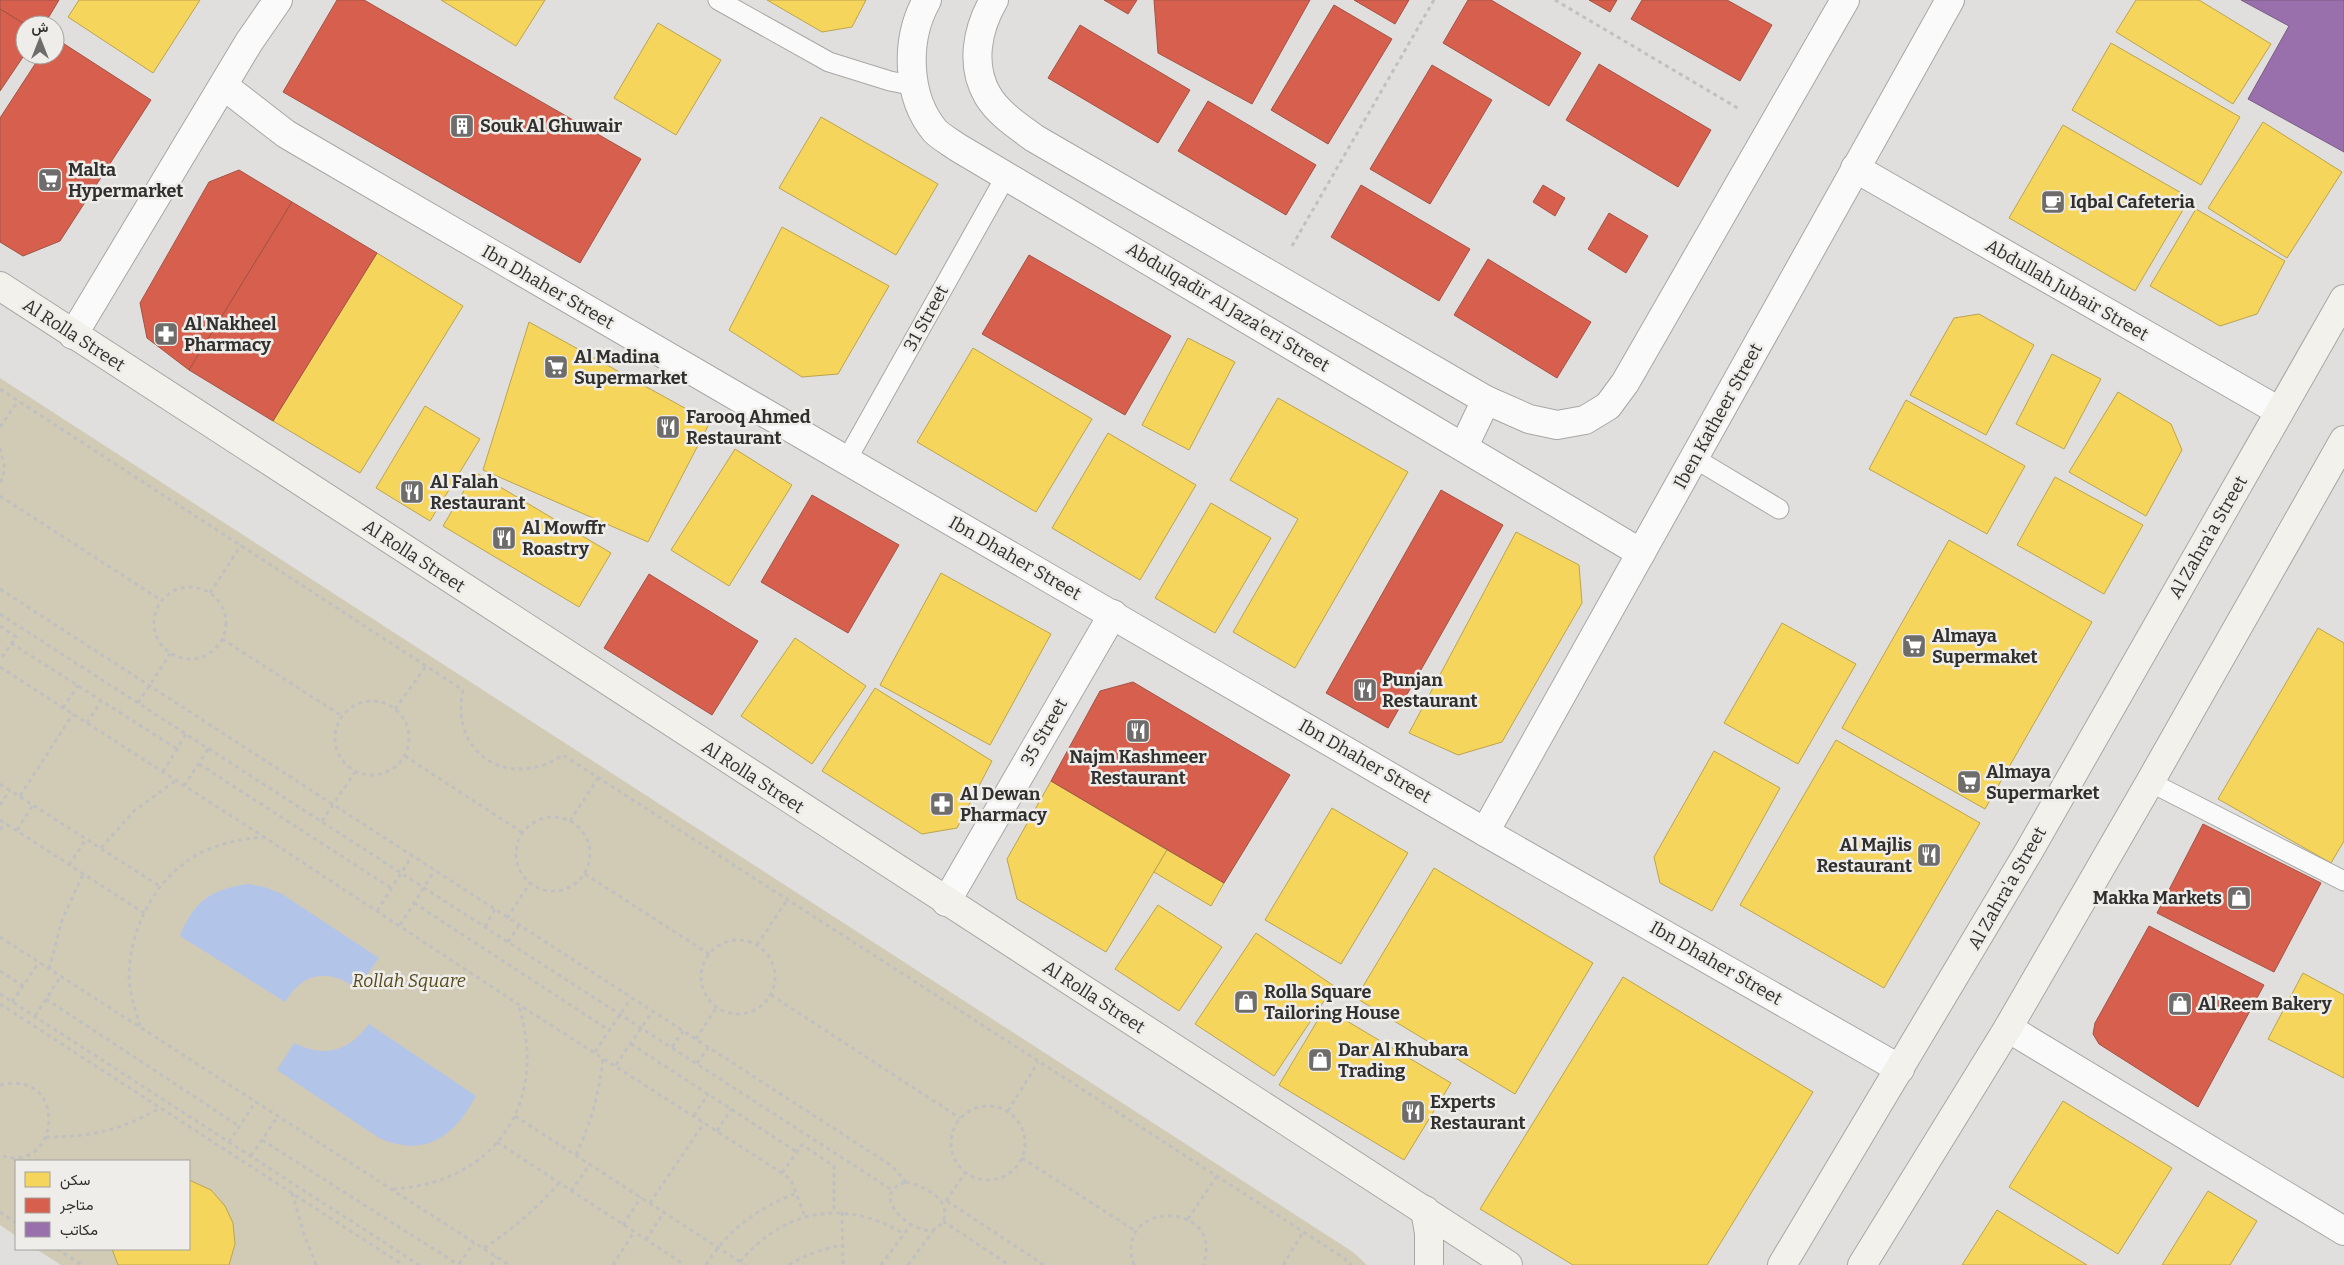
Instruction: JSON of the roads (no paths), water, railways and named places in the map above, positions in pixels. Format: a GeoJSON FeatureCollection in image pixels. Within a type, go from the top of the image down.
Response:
{"type":"FeatureCollection","features":[{"type":"Feature","properties":{"kind":"main road","name":"Al Rolla Street"},"geometry":{"type":"LineString","coordinates":[[0,286],[946,902],[1508,1265]]}},
{"type":"Feature","properties":{"kind":"main road","name":"Al Zahra'a Street"},"geometry":{"type":"LineString","coordinates":[[1782,1265],[2029,851],[2344,299]]}},
{"type":"Feature","properties":{"kind":"main road"},"geometry":{"type":"LineString","coordinates":[[1862,1265],[2008,1028],[2344,440]]}},
{"type":"Feature","properties":{"kind":"main road"},"geometry":{"type":"LineString","coordinates":[[1425,1210],[1429,1233],[1429,1265]]}},
{"type":"Feature","properties":{"kind":"street"},"geometry":{"type":"LineString","coordinates":[[73,335],[249,42],[278,0]]}},
{"type":"Feature","properties":{"kind":"street","name":"Abdulqadir Al Jaza'eri Street"},"geometry":{"type":"LineString","coordinates":[[927,0],[920,12],[911,59],[915,86],[922,110],[936,132],[957,147],[1464,446],[1641,553]]}},
{"type":"Feature","properties":{"kind":"street"},"geometry":{"type":"LineString","coordinates":[[994,0],[979,32],[977,65],[988,96],[1010,121],[1034,138],[1486,400],[1529,419],[1556,425],[1585,420],[1608,406],[1625,383],[1845,0]]}},
{"type":"Feature","properties":{"kind":"street","name":"Iben Katheer Street"},"geometry":{"type":"LineString","coordinates":[[1485,832],[1950,0]]}},
{"type":"Feature","properties":{"kind":"street","name":"Ibn Dhaher Street"},"geometry":{"type":"LineString","coordinates":[[224,86],[286,134],[303,144],[1485,832],[1900,1069]]}},
{"type":"Feature","properties":{"kind":"street","name":"Abdullah Jubair Street"},"geometry":{"type":"LineString","coordinates":[[1855,168],[2279,411]]}},
{"type":"Feature","properties":{"kind":"street"},"geometry":{"type":"LineString","coordinates":[[1464,446],[1486,400]]}},
{"type":"Feature","properties":{"kind":"street","name":"35 Street"},"geometry":{"type":"LineString","coordinates":[[946,902],[1113,614]]}},
{"type":"Feature","properties":{"kind":"street"},"geometry":{"type":"LineString","coordinates":[[2008,1028],[2344,1231]]}},
{"type":"Feature","properties":{"kind":"lane"},"geometry":{"type":"LineString","coordinates":[[718,0],[829,62],[890,81],[915,86]]}},
{"type":"Feature","properties":{"kind":"lane","name":"31 Street"},"geometry":{"type":"LineString","coordinates":[[846,461],[1006,176]]}},
{"type":"Feature","properties":{"kind":"lane"},"geometry":{"type":"LineString","coordinates":[[1694,458],[1779,509]]}},
{"type":"Feature","properties":{"kind":"lane"},"geometry":{"type":"LineString","coordinates":[[2150,782],[2344,881]]}},
{"type":"Feature","properties":{"kind":"water"},"geometry":{"type":"Polygon","coordinates":[[[247,884],[265,887],[282,894],[379,958],[357,988],[336,978],[317,976],[300,984],[285,1002],[180,936],[191,914],[205,899],[223,890],[247,884]]]}},
{"type":"Feature","properties":{"kind":"water"},"geometry":{"type":"Polygon","coordinates":[[[369,1024],[476,1096],[458,1123],[448,1133],[424,1144],[410,1146],[395,1144],[379,1138],[277,1070],[294,1043],[316,1050],[335,1050],[353,1041],[369,1024]]]}},
{"type":"Feature","properties":{"kind":"place","name":"Souk Al Ghuwair"},"geometry":{"type":"Point","coordinates":[462,126]}},
{"type":"Feature","properties":{"kind":"place","name":"Malta Hypermarket"},"geometry":{"type":"Point","coordinates":[50,180]}},
{"type":"Feature","properties":{"kind":"place","name":"Iqbal Cafeteria"},"geometry":{"type":"Point","coordinates":[2053,202]}},
{"type":"Feature","properties":{"kind":"place","name":"Al Nakheel Pharmacy"},"geometry":{"type":"Point","coordinates":[166,334]}},
{"type":"Feature","properties":{"kind":"place","name":"Al Madina Supermarket"},"geometry":{"type":"Point","coordinates":[556,367]}},
{"type":"Feature","properties":{"kind":"place","name":"Farooq Ahmed Restaurant"},"geometry":{"type":"Point","coordinates":[668,427]}},
{"type":"Feature","properties":{"kind":"place","name":"Al Falah Restaurant"},"geometry":{"type":"Point","coordinates":[412,492]}},
{"type":"Feature","properties":{"kind":"place","name":"Al Mowffr Roastry"},"geometry":{"type":"Point","coordinates":[504,538]}},
{"type":"Feature","properties":{"kind":"place","name":"Almaya Supermaket"},"geometry":{"type":"Point","coordinates":[1914,646]}},
{"type":"Feature","properties":{"kind":"place","name":"Punjan Restaurant"},"geometry":{"type":"Point","coordinates":[1365,690]}},
{"type":"Feature","properties":{"kind":"place","name":"Najm Kashmeer Restaurant"},"geometry":{"type":"Point","coordinates":[1138,731]}},
{"type":"Feature","properties":{"kind":"place","name":"Almaya Supermarket"},"geometry":{"type":"Point","coordinates":[1969,782]}},
{"type":"Feature","properties":{"kind":"place","name":"Al Dewan Pharmacy"},"geometry":{"type":"Point","coordinates":[942,804]}},
{"type":"Feature","properties":{"kind":"place","name":"Al Majlis Restaurant"},"geometry":{"type":"Point","coordinates":[1929,855]}},
{"type":"Feature","properties":{"kind":"place","name":"Makka Markets"},"geometry":{"type":"Point","coordinates":[2239,898]}},
{"type":"Feature","properties":{"kind":"place","name":"Rolla Square Tailoring House"},"geometry":{"type":"Point","coordinates":[1246,1002]}},
{"type":"Feature","properties":{"kind":"place","name":"Al Reem Bakery"},"geometry":{"type":"Point","coordinates":[2180,1004]}},
{"type":"Feature","properties":{"kind":"place","name":"Dar Al Khubara Trading"},"geometry":{"type":"Point","coordinates":[1320,1060]}},
{"type":"Feature","properties":{"kind":"place","name":"Experts Restaurant"},"geometry":{"type":"Point","coordinates":[1413,1112]}},
{"type":"Feature","properties":{"kind":"park label","name":"Rollah Square"},"geometry":{"type":"Point","coordinates":[409,981]}}]}
